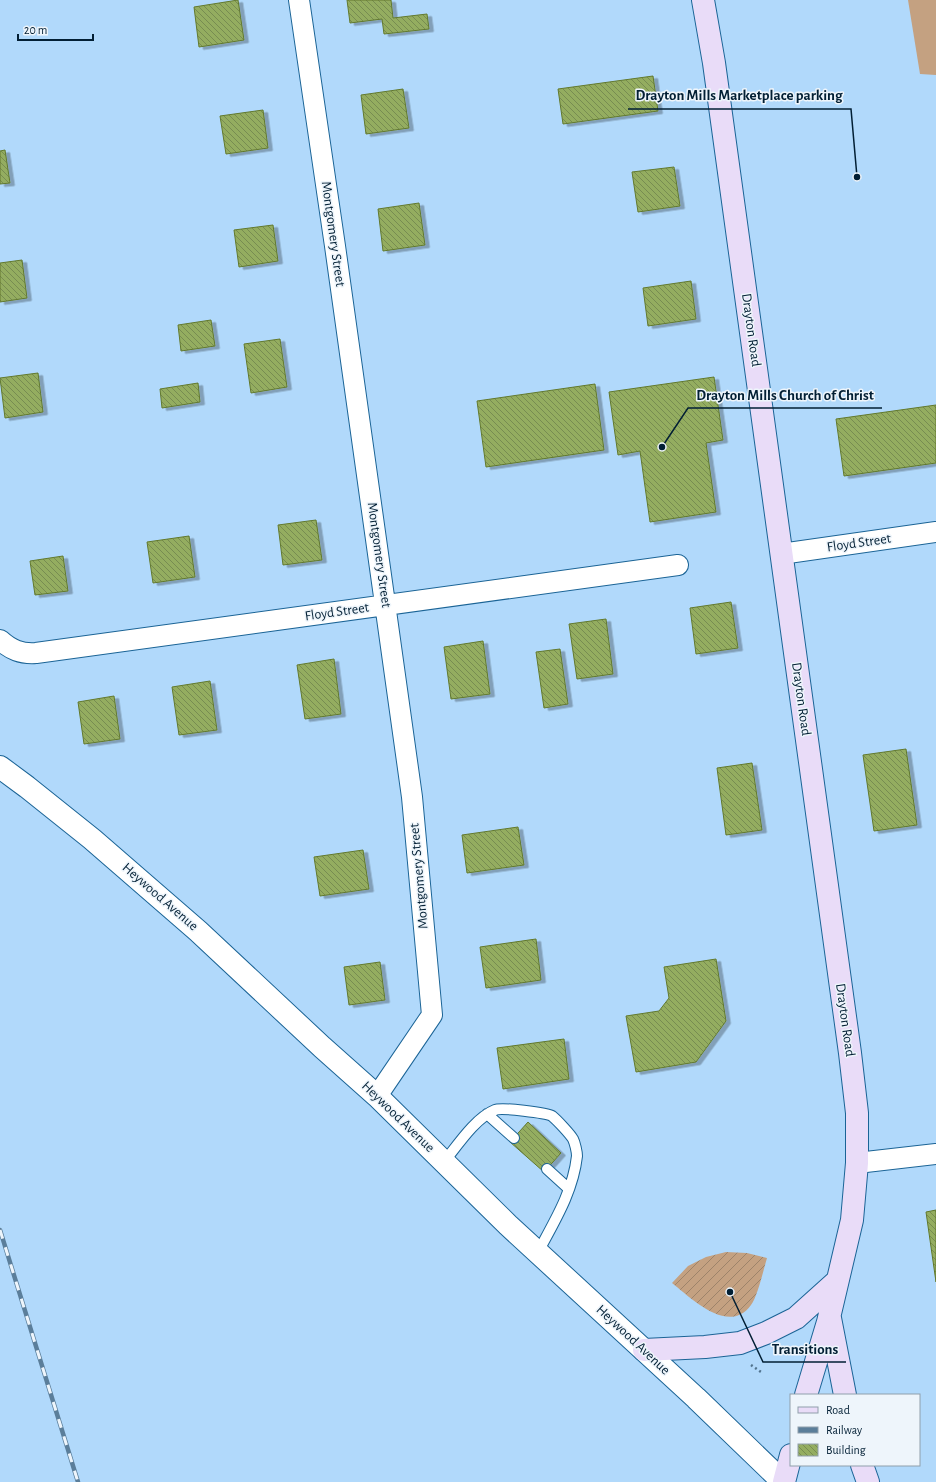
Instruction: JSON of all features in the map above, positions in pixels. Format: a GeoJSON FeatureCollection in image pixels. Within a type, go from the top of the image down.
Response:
{"type":"FeatureCollection","features":[{"type":"Feature","properties":{"kind":"main road","name":"Drayton Road"},"geometry":{"type":"LineString","coordinates":[[703,0],[714,63],[857,1113],[857,1163],[852,1220],[836,1282],[830,1315],[806,1394]]}},
{"type":"Feature","properties":{"kind":"main road"},"geometry":{"type":"LineString","coordinates":[[644,1350],[705,1348],[740,1343],[766,1333],[796,1318],[836,1282]]}},
{"type":"Feature","properties":{"kind":"main road"},"geometry":{"type":"LineString","coordinates":[[830,1315],[845,1394]]}},
{"type":"Feature","properties":{"kind":"main road"},"geometry":{"type":"LineString","coordinates":[[783,1482],[790,1458]]}},
{"type":"Feature","properties":{"kind":"main road"},"geometry":{"type":"LineString","coordinates":[[862,1466],[868,1482]]}},
{"type":"Feature","properties":{"kind":"street","name":"Montgomery Street"},"geometry":{"type":"LineString","coordinates":[[299,0],[412,797],[432,1015],[377,1096]]}},
{"type":"Feature","properties":{"kind":"street","name":"Floyd Street"},"geometry":{"type":"LineString","coordinates":[[781,554],[936,532]]}},
{"type":"Feature","properties":{"kind":"street","name":"Floyd Street"},"geometry":{"type":"LineString","coordinates":[[0,640],[6,646],[15,651],[25,654],[36,654],[678,565]]}},
{"type":"Feature","properties":{"kind":"street","name":"Heywood Avenue"},"geometry":{"type":"LineString","coordinates":[[0,767],[92,839],[198,930],[322,1047],[377,1096],[538,1252],[696,1398],[783,1482]]}},
{"type":"Feature","properties":{"kind":"street"},"geometry":{"type":"LineString","coordinates":[[857,1163],[936,1154]]}},
{"type":"Feature","properties":{"kind":"lane"},"geometry":{"type":"LineString","coordinates":[[444,1162],[474,1126],[496,1109],[526,1111],[551,1115],[572,1138],[577,1155],[569,1189],[563,1206],[538,1252]]}},
{"type":"Feature","properties":{"kind":"lane"},"geometry":{"type":"LineString","coordinates":[[488,1114],[514,1138]]}},
{"type":"Feature","properties":{"kind":"lane"},"geometry":{"type":"LineString","coordinates":[[547,1169],[569,1189]]}},
{"type":"Feature","properties":{"kind":"shaded area"},"geometry":{"type":"Polygon","coordinates":[[[908,0],[936,0],[936,75],[920,74],[908,0]]]}},
{"type":"Feature","properties":{"kind":"shaded area"},"geometry":{"type":"Polygon","coordinates":[[[726,1252],[747,1253],[767,1258],[758,1290],[751,1305],[742,1314],[732,1317],[721,1316],[710,1311],[672,1283],[688,1266],[706,1257],[726,1252]]]}},
{"type":"Feature","properties":{"kind":"building"},"geometry":{"type":"Polygon","coordinates":[[[238,0],[244,40],[199,47],[194,7],[238,0]]]}},
{"type":"Feature","properties":{"kind":"building"},"geometry":{"type":"Polygon","coordinates":[[[347,0],[391,0],[393,18],[427,14],[429,29],[384,34],[382,19],[350,23],[347,0]]]}},
{"type":"Feature","properties":{"kind":"building"},"geometry":{"type":"Polygon","coordinates":[[[653,76],[658,111],[563,124],[558,89],[653,76]]]}},
{"type":"Feature","properties":{"kind":"building"},"geometry":{"type":"Polygon","coordinates":[[[403,89],[409,128],[366,134],[361,95],[403,89]]]}},
{"type":"Feature","properties":{"kind":"building"},"geometry":{"type":"Polygon","coordinates":[[[263,110],[268,148],[226,154],[220,116],[263,110]]]}},
{"type":"Feature","properties":{"kind":"building"},"geometry":{"type":"Polygon","coordinates":[[[5,150],[10,183],[0,184],[0,151],[5,150]]]}},
{"type":"Feature","properties":{"kind":"building"},"geometry":{"type":"Polygon","coordinates":[[[674,167],[680,206],[638,212],[632,172],[674,167]]]}},
{"type":"Feature","properties":{"kind":"building"},"geometry":{"type":"Polygon","coordinates":[[[419,203],[425,245],[383,251],[378,209],[419,203]]]}},
{"type":"Feature","properties":{"kind":"building"},"geometry":{"type":"Polygon","coordinates":[[[273,225],[278,261],[239,267],[234,230],[273,225]]]}},
{"type":"Feature","properties":{"kind":"building"},"geometry":{"type":"Polygon","coordinates":[[[22,260],[27,298],[0,302],[0,263],[22,260]]]}},
{"type":"Feature","properties":{"kind":"building"},"geometry":{"type":"Polygon","coordinates":[[[691,281],[696,319],[648,326],[643,288],[691,281]]]}},
{"type":"Feature","properties":{"kind":"building"},"geometry":{"type":"Polygon","coordinates":[[[211,320],[215,346],[181,351],[178,325],[211,320]]]}},
{"type":"Feature","properties":{"kind":"building"},"geometry":{"type":"Polygon","coordinates":[[[280,339],[287,387],[251,393],[244,344],[280,339]]]}},
{"type":"Feature","properties":{"kind":"building"},"geometry":{"type":"Polygon","coordinates":[[[38,373],[43,412],[5,418],[0,378],[38,373]]]}},
{"type":"Feature","properties":{"kind":"building"},"geometry":{"type":"Polygon","coordinates":[[[714,377],[723,440],[706,443],[716,512],[650,522],[640,451],[618,455],[609,392],[714,377]]]}},
{"type":"Feature","properties":{"kind":"building"},"geometry":{"type":"Polygon","coordinates":[[[198,383],[200,402],[162,408],[160,389],[198,383]]]}},
{"type":"Feature","properties":{"kind":"building"},"geometry":{"type":"Polygon","coordinates":[[[595,384],[604,450],[486,467],[477,401],[595,384]]]}},
{"type":"Feature","properties":{"kind":"building"},"geometry":{"type":"Polygon","coordinates":[[[936,405],[936,463],[844,476],[836,419],[936,405]]]}},
{"type":"Feature","properties":{"kind":"building"},"geometry":{"type":"Polygon","coordinates":[[[316,520],[322,560],[283,565],[278,525],[316,520]]]}},
{"type":"Feature","properties":{"kind":"building"},"geometry":{"type":"Polygon","coordinates":[[[189,536],[195,577],[153,583],[147,542],[189,536]]]}},
{"type":"Feature","properties":{"kind":"building"},"geometry":{"type":"Polygon","coordinates":[[[63,556],[68,591],[35,595],[30,561],[63,556]]]}},
{"type":"Feature","properties":{"kind":"building"},"geometry":{"type":"Polygon","coordinates":[[[731,602],[738,648],[696,654],[690,608],[731,602]]]}},
{"type":"Feature","properties":{"kind":"building"},"geometry":{"type":"Polygon","coordinates":[[[606,619],[613,674],[577,679],[569,624],[606,619]]]}},
{"type":"Feature","properties":{"kind":"building"},"geometry":{"type":"Polygon","coordinates":[[[483,641],[490,694],[451,699],[444,647],[483,641]]]}},
{"type":"Feature","properties":{"kind":"building"},"geometry":{"type":"Polygon","coordinates":[[[560,649],[568,704],[544,708],[536,652],[560,649]]]}},
{"type":"Feature","properties":{"kind":"building"},"geometry":{"type":"Polygon","coordinates":[[[334,659],[341,714],[305,719],[297,665],[334,659]]]}},
{"type":"Feature","properties":{"kind":"building"},"geometry":{"type":"Polygon","coordinates":[[[210,681],[217,730],[179,735],[172,687],[210,681]]]}},
{"type":"Feature","properties":{"kind":"building"},"geometry":{"type":"Polygon","coordinates":[[[114,696],[120,739],[84,744],[78,702],[114,696]]]}},
{"type":"Feature","properties":{"kind":"building"},"geometry":{"type":"Polygon","coordinates":[[[906,749],[917,825],[874,831],[863,755],[906,749]]]}},
{"type":"Feature","properties":{"kind":"building"},"geometry":{"type":"Polygon","coordinates":[[[752,763],[762,830],[726,835],[717,768],[752,763]]]}},
{"type":"Feature","properties":{"kind":"building"},"geometry":{"type":"Polygon","coordinates":[[[518,827],[524,865],[467,873],[462,835],[518,827]]]}},
{"type":"Feature","properties":{"kind":"building"},"geometry":{"type":"Polygon","coordinates":[[[363,850],[369,889],[320,896],[314,857],[363,850]]]}},
{"type":"Feature","properties":{"kind":"building"},"geometry":{"type":"Polygon","coordinates":[[[536,939],[541,980],[486,988],[480,947],[536,939]]]}},
{"type":"Feature","properties":{"kind":"building"},"geometry":{"type":"Polygon","coordinates":[[[716,959],[726,1021],[696,1062],[636,1072],[626,1016],[659,1011],[669,998],[664,967],[716,959]]]}},
{"type":"Feature","properties":{"kind":"building"},"geometry":{"type":"Polygon","coordinates":[[[380,962],[385,1000],[349,1005],[344,967],[380,962]]]}},
{"type":"Feature","properties":{"kind":"building"},"geometry":{"type":"Polygon","coordinates":[[[564,1039],[569,1079],[503,1089],[497,1048],[564,1039]]]}},
{"type":"Feature","properties":{"kind":"building"},"geometry":{"type":"Polygon","coordinates":[[[528,1122],[561,1153],[544,1172],[510,1142],[528,1122]]]}},
{"type":"Feature","properties":{"kind":"building"},"geometry":{"type":"Polygon","coordinates":[[[936,1210],[936,1282],[926,1212],[936,1210]]]}},
{"type":"Feature","properties":{"kind":"railway"},"geometry":{"type":"LineString","coordinates":[[0,1230],[78,1482]]}},
{"type":"Feature","properties":{"kind":"place","name":"Drayton Mills Marketplace parking"},"geometry":{"type":"Point","coordinates":[857,177]}},
{"type":"Feature","properties":{"kind":"place","name":"Drayton Mills Church of Christ"},"geometry":{"type":"Point","coordinates":[662,447]}},
{"type":"Feature","properties":{"kind":"place","name":"Transitions"},"geometry":{"type":"Point","coordinates":[730,1292]}}]}
